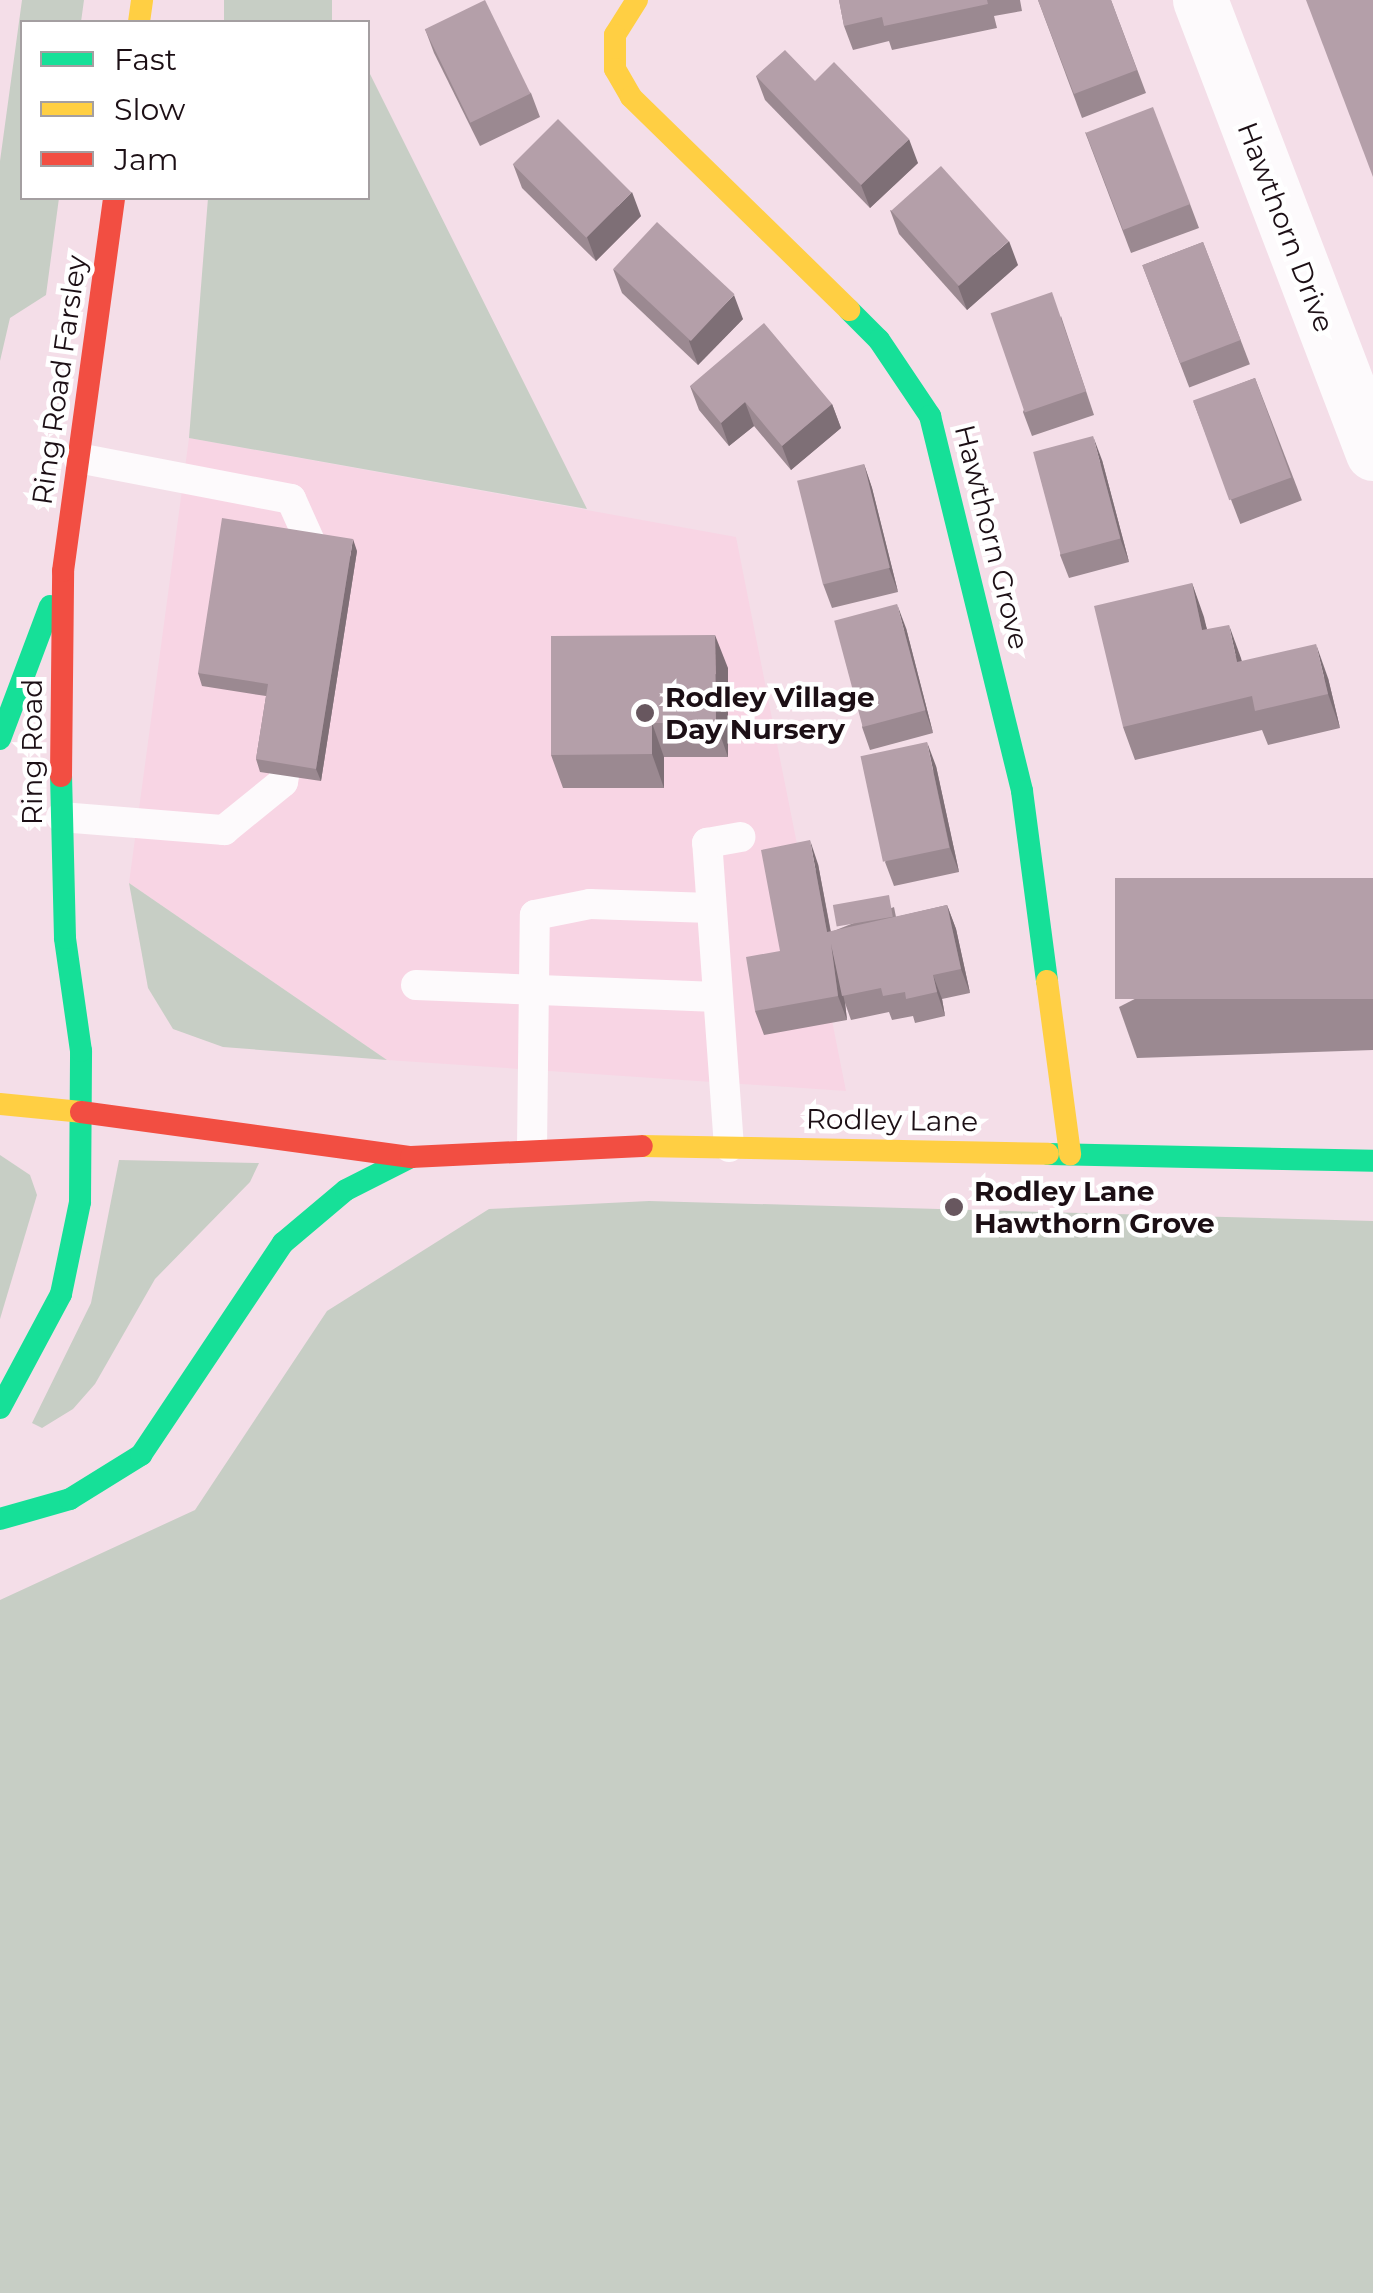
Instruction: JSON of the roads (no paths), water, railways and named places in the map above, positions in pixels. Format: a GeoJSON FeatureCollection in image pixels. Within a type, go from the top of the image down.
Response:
{"type":"FeatureCollection","features":[{"type":"Feature","properties":{"kind":"main road","name":"Hawthorn Grove"},"geometry":{"type":"LineString","coordinates":[[636,0],[614,35],[615,70],[631,97],[879,340],[930,416],[1022,791],[1070,1154]]}},
{"type":"Feature","properties":{"kind":"main road","name":"Ring Road Farsley"},"geometry":{"type":"LineString","coordinates":[[63,571],[114,200]]}},
{"type":"Feature","properties":{"kind":"main road","name":"Ring Road"},"geometry":{"type":"LineString","coordinates":[[0,740],[63,571]]}},
{"type":"Feature","properties":{"kind":"main road","name":"Ring Road"},"geometry":{"type":"LineString","coordinates":[[0,1408],[61,1294],[80,1202],[80,1112],[61,817],[63,571]]}},
{"type":"Feature","properties":{"kind":"main road","name":"Rodley Lane"},"geometry":{"type":"LineString","coordinates":[[0,1104],[411,1157],[532,1148],[729,1147],[1373,1161]]}},
{"type":"Feature","properties":{"kind":"main road","name":"Rodley Lane"},"geometry":{"type":"LineString","coordinates":[[0,1519],[70,1499],[141,1455],[283,1243],[346,1190],[411,1157]]}},
{"type":"Feature","properties":{"kind":"street","name":"Hawthorn Drive"},"geometry":{"type":"LineString","coordinates":[[1200,0],[1373,453]]}},
{"type":"Feature","properties":{"kind":"lane"},"geometry":{"type":"LineString","coordinates":[[78,458],[290,499],[322,569],[315,608]]}},
{"type":"Feature","properties":{"kind":"lane"},"geometry":{"type":"LineString","coordinates":[[61,817],[224,830],[283,782],[297,705]]}},
{"type":"Feature","properties":{"kind":"lane"},"geometry":{"type":"LineString","coordinates":[[729,1147],[707,843],[740,837]]}},
{"type":"Feature","properties":{"kind":"lane"},"geometry":{"type":"LineString","coordinates":[[532,1148],[530,930],[535,916],[552,907],[711,908]]}},
{"type":"Feature","properties":{"kind":"lane"},"geometry":{"type":"LineString","coordinates":[[416,984],[717,998]]}},
{"type":"Feature","properties":{"kind":"place","name":"Rodley Village Day Nursery"},"geometry":{"type":"Point","coordinates":[645,713]}},
{"type":"Feature","properties":{"kind":"place","name":"Rodley Lane Hawthorn Grove"},"geometry":{"type":"Point","coordinates":[954,1207]}}]}
